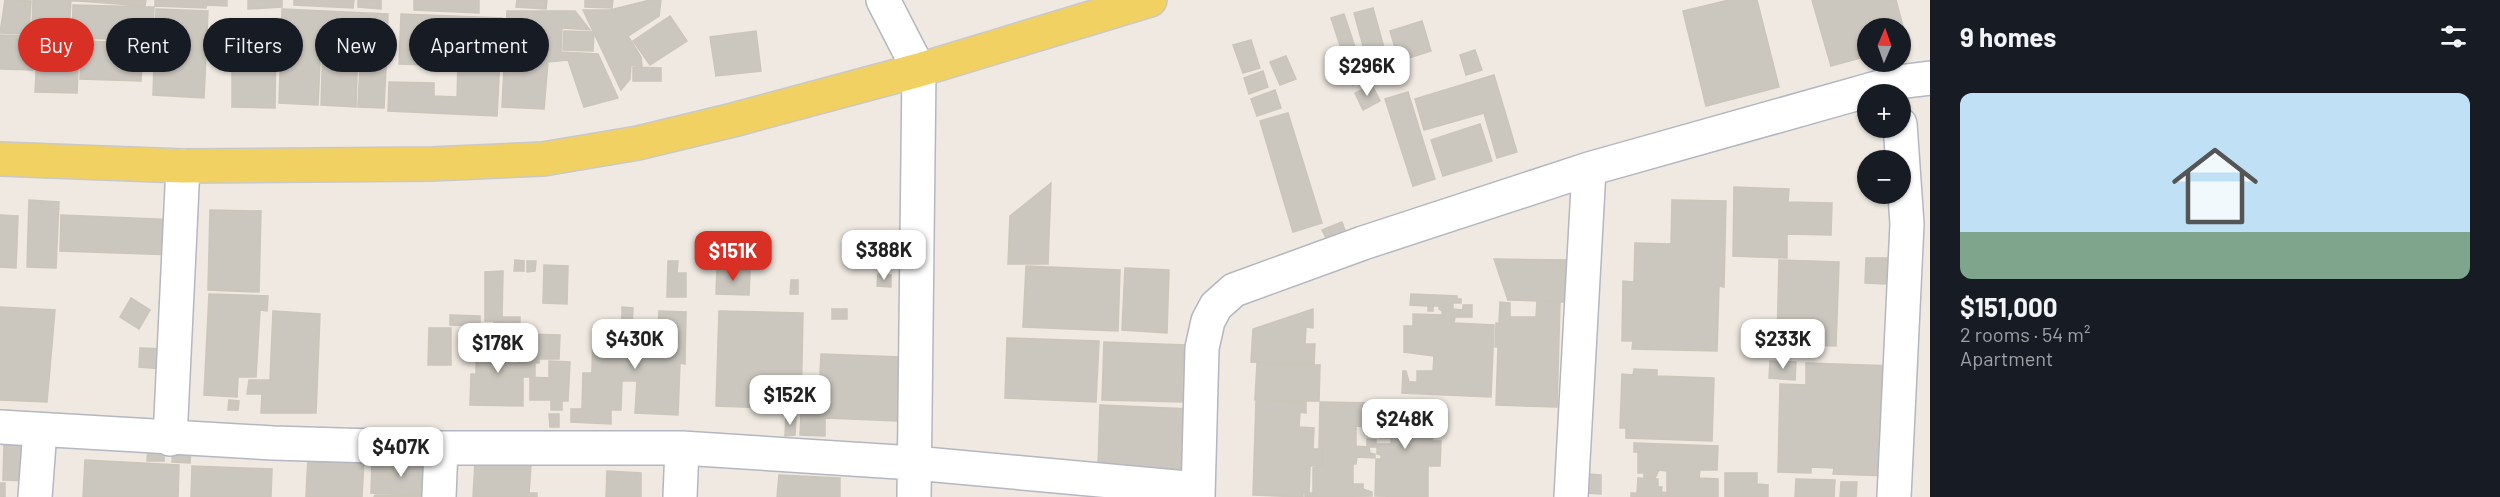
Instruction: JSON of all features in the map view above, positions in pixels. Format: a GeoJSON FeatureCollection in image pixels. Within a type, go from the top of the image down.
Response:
{"type":"FeatureCollection","features":[{"type":"Feature","properties":{"kind":"main road"},"geometry":{"type":"LineString","coordinates":[[0,159],[183,166],[432,164],[543,159],[638,144],[920,70],[1112,6],[1150,0]]}},
{"type":"Feature","properties":{"kind":"street"},"geometry":{"type":"LineString","coordinates":[[883,0],[920,70],[914,497]]}},
{"type":"Feature","properties":{"kind":"street"},"geometry":{"type":"LineString","coordinates":[[1911,84],[1930,78]]}},
{"type":"Feature","properties":{"kind":"street"},"geometry":{"type":"LineString","coordinates":[[0,427],[170,439],[441,448],[682,448],[914,463],[1198,493],[1202,348],[1208,321],[1216,306],[1234,290],[1363,243],[1589,169],[1857,99]]}},
{"type":"Feature","properties":{"kind":"street"},"geometry":{"type":"LineString","coordinates":[[1894,497],[1916,356],[1901,138]]}},
{"type":"Feature","properties":{"kind":"street"},"geometry":{"type":"LineString","coordinates":[[170,439],[183,166]]}},
{"type":"Feature","properties":{"kind":"street"},"geometry":{"type":"LineString","coordinates":[[1571,497],[1589,169]]}},
{"type":"Feature","properties":{"kind":"street"},"geometry":{"type":"LineString","coordinates":[[36,497],[40,430]]}},
{"type":"Feature","properties":{"kind":"street"},"geometry":{"type":"LineString","coordinates":[[439,497],[441,448]]}},
{"type":"Feature","properties":{"kind":"street"},"geometry":{"type":"LineString","coordinates":[[680,497],[682,448]]}},
{"type":"Feature","properties":{"kind":"building"},"geometry":{"type":"Polygon","coordinates":[[[5,0],[31,1],[30,18],[18,18],[18,34],[0,33],[5,0]]]}},
{"type":"Feature","properties":{"kind":"building"},"geometry":{"type":"Polygon","coordinates":[[[33,0],[71,0],[70,18],[32,18],[33,0]]]}},
{"type":"Feature","properties":{"kind":"building"},"geometry":{"type":"Polygon","coordinates":[[[64,0],[146,0],[145,6],[64,0]]]}},
{"type":"Feature","properties":{"kind":"building"},"geometry":{"type":"Polygon","coordinates":[[[155,0],[207,0],[206,8],[155,6],[155,0]]]}},
{"type":"Feature","properties":{"kind":"building"},"geometry":{"type":"Polygon","coordinates":[[[207,0],[227,0],[227,6],[207,5],[207,0]]]}},
{"type":"Feature","properties":{"kind":"building"},"geometry":{"type":"Polygon","coordinates":[[[248,0],[282,0],[282,7],[248,9],[248,0]]]}},
{"type":"Feature","properties":{"kind":"building"},"geometry":{"type":"Polygon","coordinates":[[[294,0],[354,0],[353,8],[294,5],[294,0]]]}},
{"type":"Feature","properties":{"kind":"building"},"geometry":{"type":"Polygon","coordinates":[[[358,0],[381,0],[381,9],[358,7],[358,0]]]}},
{"type":"Feature","properties":{"kind":"building"},"geometry":{"type":"Polygon","coordinates":[[[414,0],[479,0],[479,13],[414,10],[414,0]]]}},
{"type":"Feature","properties":{"kind":"building"},"geometry":{"type":"Polygon","coordinates":[[[517,0],[547,0],[546,9],[516,7],[517,0]]]}},
{"type":"Feature","properties":{"kind":"building"},"geometry":{"type":"Polygon","coordinates":[[[585,0],[613,0],[612,8],[585,7],[585,0]]]}},
{"type":"Feature","properties":{"kind":"building"},"geometry":{"type":"Polygon","coordinates":[[[650,0],[661,0],[659,16],[628,36],[641,57],[642,66],[631,65],[630,79],[621,90],[583,10],[610,10],[650,0]]]}},
{"type":"Feature","properties":{"kind":"building"},"geometry":{"type":"Polygon","coordinates":[[[1729,0],[1757,0],[1779,87],[1706,106],[1683,11],[1729,0]]]}},
{"type":"Feature","properties":{"kind":"building"},"geometry":{"type":"Polygon","coordinates":[[[1812,0],[1896,0],[1901,18],[1857,18],[1857,59],[1831,66],[1812,0]]]}},
{"type":"Feature","properties":{"kind":"building"},"geometry":{"type":"Polygon","coordinates":[[[73,5],[154,7],[154,18],[106,18],[106,39],[94,39],[94,18],[73,18],[73,5]]]}},
{"type":"Feature","properties":{"kind":"building"},"geometry":{"type":"Polygon","coordinates":[[[1373,8],[1390,69],[1371,75],[1354,13],[1373,8]]]}},
{"type":"Feature","properties":{"kind":"building"},"geometry":{"type":"Polygon","coordinates":[[[156,9],[208,11],[208,18],[203,18],[204,98],[153,95],[154,72],[191,72],[191,18],[156,18],[156,9]]]}},
{"type":"Feature","properties":{"kind":"building"},"geometry":{"type":"Polygon","coordinates":[[[282,9],[388,14],[388,18],[315,18],[315,72],[320,72],[318,105],[279,103],[280,72],[303,72],[303,18],[282,18],[282,9]]]}},
{"type":"Feature","properties":{"kind":"building"},"geometry":{"type":"Polygon","coordinates":[[[507,11],[575,11],[590,30],[562,28],[561,52],[598,54],[618,98],[584,107],[568,60],[549,62],[549,18],[507,18],[507,11]]]}},
{"type":"Feature","properties":{"kind":"building"},"geometry":{"type":"Polygon","coordinates":[[[401,14],[502,18],[409,18],[409,64],[399,64],[401,14]]]}},
{"type":"Feature","properties":{"kind":"building"},"geometry":{"type":"Polygon","coordinates":[[[1344,14],[1366,80],[1353,85],[1331,18],[1344,14]]]}},
{"type":"Feature","properties":{"kind":"building"},"geometry":{"type":"Polygon","coordinates":[[[670,16],[687,41],[650,65],[633,41],[670,16]]]}},
{"type":"Feature","properties":{"kind":"building"},"geometry":{"type":"Polygon","coordinates":[[[1422,21],[1431,51],[1399,61],[1390,31],[1422,21]]]}},
{"type":"Feature","properties":{"kind":"building"},"geometry":{"type":"Polygon","coordinates":[[[564,31],[594,32],[593,51],[563,50],[564,31]]]}},
{"type":"Feature","properties":{"kind":"building"},"geometry":{"type":"Polygon","coordinates":[[[756,31],[761,71],[716,76],[710,37],[756,31]]]}},
{"type":"Feature","properties":{"kind":"building"},"geometry":{"type":"Polygon","coordinates":[[[0,35],[18,36],[18,70],[0,69],[0,35]]]}},
{"type":"Feature","properties":{"kind":"building"},"geometry":{"type":"Polygon","coordinates":[[[1251,40],[1260,68],[1243,73],[1233,45],[1251,40]]]}},
{"type":"Feature","properties":{"kind":"building"},"geometry":{"type":"Polygon","coordinates":[[[94,41],[106,42],[106,72],[141,72],[141,81],[80,79],[80,72],[94,72],[94,41]]]}},
{"type":"Feature","properties":{"kind":"building"},"geometry":{"type":"Polygon","coordinates":[[[1475,50],[1482,70],[1466,75],[1460,55],[1475,50]]]}},
{"type":"Feature","properties":{"kind":"building"},"geometry":{"type":"Polygon","coordinates":[[[1286,56],[1296,79],[1280,85],[1270,62],[1286,56]]]}},
{"type":"Feature","properties":{"kind":"building"},"geometry":{"type":"Polygon","coordinates":[[[633,67],[661,68],[661,81],[633,81],[633,67]]]}},
{"type":"Feature","properties":{"kind":"building"},"geometry":{"type":"Polygon","coordinates":[[[1263,71],[1268,87],[1249,94],[1244,78],[1263,71]]]}},
{"type":"Feature","properties":{"kind":"building"},"geometry":{"type":"Polygon","coordinates":[[[36,72],[78,72],[77,93],[35,92],[36,72]]]}},
{"type":"Feature","properties":{"kind":"building"},"geometry":{"type":"Polygon","coordinates":[[[232,72],[276,72],[275,108],[232,107],[232,72]]]}},
{"type":"Feature","properties":{"kind":"building"},"geometry":{"type":"Polygon","coordinates":[[[322,72],[357,72],[356,107],[321,105],[322,72]]]}},
{"type":"Feature","properties":{"kind":"building"},"geometry":{"type":"Polygon","coordinates":[[[360,72],[386,72],[384,108],[358,107],[360,72]]]}},
{"type":"Feature","properties":{"kind":"building"},"geometry":{"type":"Polygon","coordinates":[[[458,72],[499,72],[497,116],[388,111],[389,82],[434,83],[434,96],[457,97],[458,72]]]}},
{"type":"Feature","properties":{"kind":"building"},"geometry":{"type":"Polygon","coordinates":[[[504,72],[547,72],[544,109],[502,107],[504,72]]]}},
{"type":"Feature","properties":{"kind":"building"},"geometry":{"type":"Polygon","coordinates":[[[1494,75],[1517,152],[1497,158],[1484,113],[1424,130],[1415,99],[1494,75]]]}},
{"type":"Feature","properties":{"kind":"building"},"geometry":{"type":"Polygon","coordinates":[[[1372,85],[1380,101],[1363,110],[1355,93],[1372,85]]]}},
{"type":"Feature","properties":{"kind":"building"},"geometry":{"type":"Polygon","coordinates":[[[1275,90],[1281,108],[1257,116],[1251,99],[1275,90]]]}},
{"type":"Feature","properties":{"kind":"building"},"geometry":{"type":"Polygon","coordinates":[[[1408,92],[1435,179],[1413,186],[1385,99],[1408,92]]]}},
{"type":"Feature","properties":{"kind":"building"},"geometry":{"type":"Polygon","coordinates":[[[1288,113],[1322,223],[1293,232],[1260,121],[1288,113]]]}},
{"type":"Feature","properties":{"kind":"building"},"geometry":{"type":"Polygon","coordinates":[[[1480,124],[1492,161],[1443,176],[1431,140],[1480,124]]]}},
{"type":"Feature","properties":{"kind":"building"},"geometry":{"type":"Polygon","coordinates":[[[1051,183],[1048,264],[1008,264],[1010,216],[1051,183]]]}},
{"type":"Feature","properties":{"kind":"building"},"geometry":{"type":"Polygon","coordinates":[[[1734,187],[1789,189],[1788,202],[1832,203],[1831,235],[1787,234],[1787,258],[1733,256],[1734,187]]]}},
{"type":"Feature","properties":{"kind":"building"},"geometry":{"type":"Polygon","coordinates":[[[29,200],[59,202],[56,268],[27,267],[29,200]]]}},
{"type":"Feature","properties":{"kind":"building"},"geometry":{"type":"Polygon","coordinates":[[[1672,200],[1726,201],[1724,287],[1719,286],[1717,351],[1632,349],[1633,341],[1622,341],[1623,281],[1634,282],[1635,243],[1671,244],[1672,200]]]}},
{"type":"Feature","properties":{"kind":"building"},"geometry":{"type":"Polygon","coordinates":[[[210,210],[261,211],[259,292],[208,290],[210,210]]]}},
{"type":"Feature","properties":{"kind":"building"},"geometry":{"type":"Polygon","coordinates":[[[0,215],[18,216],[16,268],[0,267],[0,215]]]}},
{"type":"Feature","properties":{"kind":"building"},"geometry":{"type":"Polygon","coordinates":[[[61,215],[178,220],[177,255],[60,251],[61,215]]]}},
{"type":"Feature","properties":{"kind":"building"},"geometry":{"type":"Polygon","coordinates":[[[1342,222],[1347,236],[1329,244],[1322,230],[1342,222]]]}},
{"type":"Feature","properties":{"kind":"building"},"geometry":{"type":"Polygon","coordinates":[[[1866,258],[1887,258],[1886,284],[1865,283],[1866,258]]]}},
{"type":"Feature","properties":{"kind":"building"},"geometry":{"type":"Polygon","coordinates":[[[1494,259],[1572,260],[1570,302],[1508,300],[1494,259]]]}},
{"type":"Feature","properties":{"kind":"building"},"geometry":{"type":"Polygon","coordinates":[[[515,260],[524,261],[524,271],[514,271],[515,260]]]}},
{"type":"Feature","properties":{"kind":"building"},"geometry":{"type":"Polygon","coordinates":[[[1779,260],[1839,262],[1836,346],[1777,344],[1779,260]]]}},
{"type":"Feature","properties":{"kind":"building"},"geometry":{"type":"Polygon","coordinates":[[[527,261],[536,261],[535,271],[527,272],[527,261]]]}},
{"type":"Feature","properties":{"kind":"building"},"geometry":{"type":"Polygon","coordinates":[[[668,261],[678,261],[677,273],[686,273],[686,297],[667,297],[668,261]]]}},
{"type":"Feature","properties":{"kind":"building"},"geometry":{"type":"Polygon","coordinates":[[[544,265],[568,266],[567,304],[543,303],[544,265]]]}},
{"type":"Feature","properties":{"kind":"building"},"geometry":{"type":"Polygon","coordinates":[[[1026,266],[1120,270],[1118,331],[1023,327],[1026,266]]]}},
{"type":"Feature","properties":{"kind":"building"},"geometry":{"type":"Polygon","coordinates":[[[1125,268],[1169,270],[1167,333],[1122,330],[1125,268]]]}},
{"type":"Feature","properties":{"kind":"building"},"geometry":{"type":"Polygon","coordinates":[[[717,269],[750,271],[749,295],[716,294],[717,269]]]}},
{"type":"Feature","properties":{"kind":"building"},"geometry":{"type":"Polygon","coordinates":[[[503,271],[502,317],[520,317],[520,323],[501,323],[501,329],[494,330],[494,321],[485,321],[485,272],[503,271]]]}},
{"type":"Feature","properties":{"kind":"building"},"geometry":{"type":"Polygon","coordinates":[[[878,274],[891,275],[891,287],[877,286],[878,274]]]}},
{"type":"Feature","properties":{"kind":"building"},"geometry":{"type":"Polygon","coordinates":[[[791,280],[798,280],[798,294],[790,294],[791,280]]]}},
{"type":"Feature","properties":{"kind":"building"},"geometry":{"type":"Polygon","coordinates":[[[209,294],[268,296],[267,311],[260,310],[256,377],[238,377],[237,397],[204,395],[209,294]]]}},
{"type":"Feature","properties":{"kind":"building"},"geometry":{"type":"Polygon","coordinates":[[[1411,294],[1457,296],[1457,299],[1461,299],[1461,303],[1453,303],[1453,309],[1463,310],[1463,305],[1472,305],[1472,317],[1455,317],[1454,323],[1494,325],[1491,397],[1402,393],[1403,371],[1406,371],[1409,382],[1417,382],[1417,371],[1433,371],[1434,356],[1404,352],[1404,326],[1413,326],[1413,314],[1442,315],[1442,311],[1444,312],[1439,309],[1439,306],[1433,306],[1433,311],[1428,311],[1428,306],[1410,305],[1411,294]]]}},
{"type":"Feature","properties":{"kind":"building"},"geometry":{"type":"Polygon","coordinates":[[[131,298],[150,310],[139,329],[120,317],[131,298]]]}},
{"type":"Feature","properties":{"kind":"building"},"geometry":{"type":"Polygon","coordinates":[[[1537,301],[1560,302],[1557,407],[1496,405],[1498,347],[1495,347],[1500,302],[1510,303],[1510,317],[1536,317],[1537,301]]]}},
{"type":"Feature","properties":{"kind":"building"},"geometry":{"type":"Polygon","coordinates":[[[0,307],[55,310],[47,402],[0,400],[0,307]]]}},
{"type":"Feature","properties":{"kind":"building"},"geometry":{"type":"Polygon","coordinates":[[[622,307],[633,308],[632,324],[622,324],[622,307]]]}},
{"type":"Feature","properties":{"kind":"building"},"geometry":{"type":"Polygon","coordinates":[[[832,309],[847,309],[847,319],[832,319],[832,309]]]}},
{"type":"Feature","properties":{"kind":"building"},"geometry":{"type":"Polygon","coordinates":[[[1313,309],[1313,328],[1306,327],[1305,344],[1315,344],[1314,364],[1251,362],[1253,329],[1313,309]]]}},
{"type":"Feature","properties":{"kind":"building"},"geometry":{"type":"Polygon","coordinates":[[[273,311],[320,314],[316,413],[261,413],[262,394],[247,394],[249,380],[270,380],[273,311]]]}},
{"type":"Feature","properties":{"kind":"building"},"geometry":{"type":"Polygon","coordinates":[[[659,311],[686,312],[685,364],[680,363],[678,415],[635,413],[637,381],[622,381],[621,410],[611,410],[611,424],[571,422],[571,409],[582,409],[583,373],[592,373],[593,328],[658,331],[659,311]]]}},
{"type":"Feature","properties":{"kind":"building"},"geometry":{"type":"Polygon","coordinates":[[[719,311],[803,313],[801,409],[716,406],[719,311]]]}},
{"type":"Feature","properties":{"kind":"building"},"geometry":{"type":"Polygon","coordinates":[[[450,315],[480,316],[480,326],[450,325],[450,315]]]}},
{"type":"Feature","properties":{"kind":"building"},"geometry":{"type":"Polygon","coordinates":[[[429,328],[451,328],[451,365],[428,365],[429,328]]]}},
{"type":"Feature","properties":{"kind":"building"},"geometry":{"type":"Polygon","coordinates":[[[483,333],[510,334],[509,363],[535,364],[535,376],[523,377],[523,406],[470,405],[471,374],[476,374],[476,349],[483,349],[483,333]]]}},
{"type":"Feature","properties":{"kind":"building"},"geometry":{"type":"Polygon","coordinates":[[[517,334],[560,335],[559,359],[539,359],[539,363],[519,363],[517,334]]]}},
{"type":"Feature","properties":{"kind":"building"},"geometry":{"type":"Polygon","coordinates":[[[1007,338],[1099,341],[1096,402],[1005,398],[1007,338]]]}},
{"type":"Feature","properties":{"kind":"building"},"geometry":{"type":"Polygon","coordinates":[[[1104,342],[1186,345],[1184,402],[1102,400],[1104,342]]]}},
{"type":"Feature","properties":{"kind":"building"},"geometry":{"type":"Polygon","coordinates":[[[140,348],[164,349],[163,369],[139,367],[140,348]]]}},
{"type":"Feature","properties":{"kind":"building"},"geometry":{"type":"Polygon","coordinates":[[[821,354],[900,357],[897,421],[825,418],[825,436],[800,435],[801,414],[818,415],[821,354]]]}},
{"type":"Feature","properties":{"kind":"building"},"geometry":{"type":"Polygon","coordinates":[[[549,361],[570,362],[568,401],[562,401],[562,410],[551,410],[551,400],[530,400],[530,377],[549,378],[549,361]]]}},
{"type":"Feature","properties":{"kind":"building"},"geometry":{"type":"Polygon","coordinates":[[[1770,361],[1796,362],[1795,380],[1769,378],[1770,361]]]}},
{"type":"Feature","properties":{"kind":"building"},"geometry":{"type":"Polygon","coordinates":[[[1257,363],[1320,365],[1319,401],[1255,400],[1257,363]]]}},
{"type":"Feature","properties":{"kind":"building"},"geometry":{"type":"Polygon","coordinates":[[[1806,363],[1894,366],[1891,476],[1833,474],[1834,468],[1811,467],[1811,473],[1778,472],[1780,384],[1806,385],[1806,363]]]}},
{"type":"Feature","properties":{"kind":"building"},"geometry":{"type":"Polygon","coordinates":[[[1634,369],[1657,370],[1657,376],[1714,378],[1712,441],[1626,438],[1626,428],[1620,428],[1622,374],[1633,375],[1634,369]]]}},
{"type":"Feature","properties":{"kind":"building"},"geometry":{"type":"Polygon","coordinates":[[[229,400],[239,401],[238,410],[228,410],[229,400]]]}},
{"type":"Feature","properties":{"kind":"building"},"geometry":{"type":"Polygon","coordinates":[[[1256,400],[1306,402],[1306,413],[1300,412],[1299,427],[1314,428],[1313,449],[1323,449],[1322,466],[1310,466],[1309,493],[1303,493],[1303,497],[1253,495],[1256,400]]]}},
{"type":"Feature","properties":{"kind":"building"},"geometry":{"type":"Polygon","coordinates":[[[1320,402],[1372,403],[1371,428],[1378,428],[1378,434],[1368,434],[1365,427],[1356,426],[1356,446],[1367,447],[1367,439],[1376,440],[1376,447],[1369,447],[1370,453],[1375,454],[1375,458],[1357,457],[1356,464],[1353,464],[1353,484],[1363,484],[1363,489],[1372,492],[1372,496],[1305,497],[1305,493],[1313,493],[1313,468],[1323,467],[1323,449],[1319,448],[1320,402]]]}},
{"type":"Feature","properties":{"kind":"building"},"geometry":{"type":"Polygon","coordinates":[[[1376,403],[1433,404],[1432,441],[1441,441],[1440,466],[1428,466],[1428,497],[1375,496],[1376,459],[1381,459],[1381,455],[1377,454],[1377,444],[1391,444],[1391,438],[1380,438],[1380,427],[1376,427],[1376,403]]]}},
{"type":"Feature","properties":{"kind":"building"},"geometry":{"type":"Polygon","coordinates":[[[1100,405],[1191,409],[1189,471],[1098,467],[1100,405]]]}},
{"type":"Feature","properties":{"kind":"building"},"geometry":{"type":"Polygon","coordinates":[[[549,414],[559,414],[559,427],[550,427],[549,414]]]}},
{"type":"Feature","properties":{"kind":"building"},"geometry":{"type":"Polygon","coordinates":[[[786,417],[796,417],[795,435],[785,436],[786,417]]]}},
{"type":"Feature","properties":{"kind":"building"},"geometry":{"type":"Polygon","coordinates":[[[148,443],[164,444],[164,461],[147,461],[148,443]]]}},
{"type":"Feature","properties":{"kind":"building"},"geometry":{"type":"Polygon","coordinates":[[[1634,443],[1718,446],[1717,470],[1700,470],[1699,478],[1718,479],[1718,497],[1670,496],[1667,493],[1667,471],[1659,470],[1655,478],[1644,478],[1644,473],[1638,473],[1638,452],[1634,452],[1634,443]]]}},
{"type":"Feature","properties":{"kind":"building"},"geometry":{"type":"Polygon","coordinates":[[[4,445],[35,447],[33,481],[3,480],[4,445]]]}},
{"type":"Feature","properties":{"kind":"building"},"geometry":{"type":"Polygon","coordinates":[[[173,445],[191,446],[190,463],[172,462],[173,445]]]}},
{"type":"Feature","properties":{"kind":"building"},"geometry":{"type":"Polygon","coordinates":[[[308,456],[364,460],[362,497],[306,497],[308,456]]]}},
{"type":"Feature","properties":{"kind":"building"},"geometry":{"type":"Polygon","coordinates":[[[85,460],[179,465],[178,497],[83,497],[85,460]]]}},
{"type":"Feature","properties":{"kind":"building"},"geometry":{"type":"Polygon","coordinates":[[[372,460],[432,463],[430,496],[371,493],[372,460]]]}},
{"type":"Feature","properties":{"kind":"building"},"geometry":{"type":"Polygon","coordinates":[[[475,462],[531,465],[529,493],[537,493],[537,497],[473,497],[475,462]]]}},
{"type":"Feature","properties":{"kind":"building"},"geometry":{"type":"Polygon","coordinates":[[[192,466],[272,469],[271,497],[191,497],[192,466]]]}},
{"type":"Feature","properties":{"kind":"building"},"geometry":{"type":"Polygon","coordinates":[[[607,471],[641,473],[641,497],[606,497],[607,471]]]}},
{"type":"Feature","properties":{"kind":"building"},"geometry":{"type":"Polygon","coordinates":[[[1725,473],[1757,473],[1757,484],[1768,485],[1768,497],[1725,497],[1725,473]]]}},
{"type":"Feature","properties":{"kind":"building"},"geometry":{"type":"Polygon","coordinates":[[[1587,474],[1601,475],[1601,494],[1586,493],[1587,474]]]}},
{"type":"Feature","properties":{"kind":"building"},"geometry":{"type":"Polygon","coordinates":[[[779,475],[840,478],[840,497],[777,497],[779,475]]]}},
{"type":"Feature","properties":{"kind":"building"},"geometry":{"type":"Polygon","coordinates":[[[1638,478],[1658,479],[1658,487],[1662,487],[1661,492],[1669,493],[1669,497],[1631,497],[1631,493],[1637,493],[1638,478]]]}},
{"type":"Feature","properties":{"kind":"building"},"geometry":{"type":"Polygon","coordinates":[[[1796,479],[1835,480],[1834,497],[1795,497],[1796,479]]]}},
{"type":"Feature","properties":{"kind":"building"},"geometry":{"type":"Polygon","coordinates":[[[1841,482],[1857,482],[1856,497],[1840,497],[1841,482]]]}},
{"type":"Feature","properties":{"kind":"building"},"geometry":{"type":"Polygon","coordinates":[[[0,483],[5,483],[5,497],[0,497],[0,483]]]}},
{"type":"Feature","properties":{"kind":"building"},"geometry":{"type":"Polygon","coordinates":[[[375,495],[425,497],[374,497],[375,495]]]}}]}
